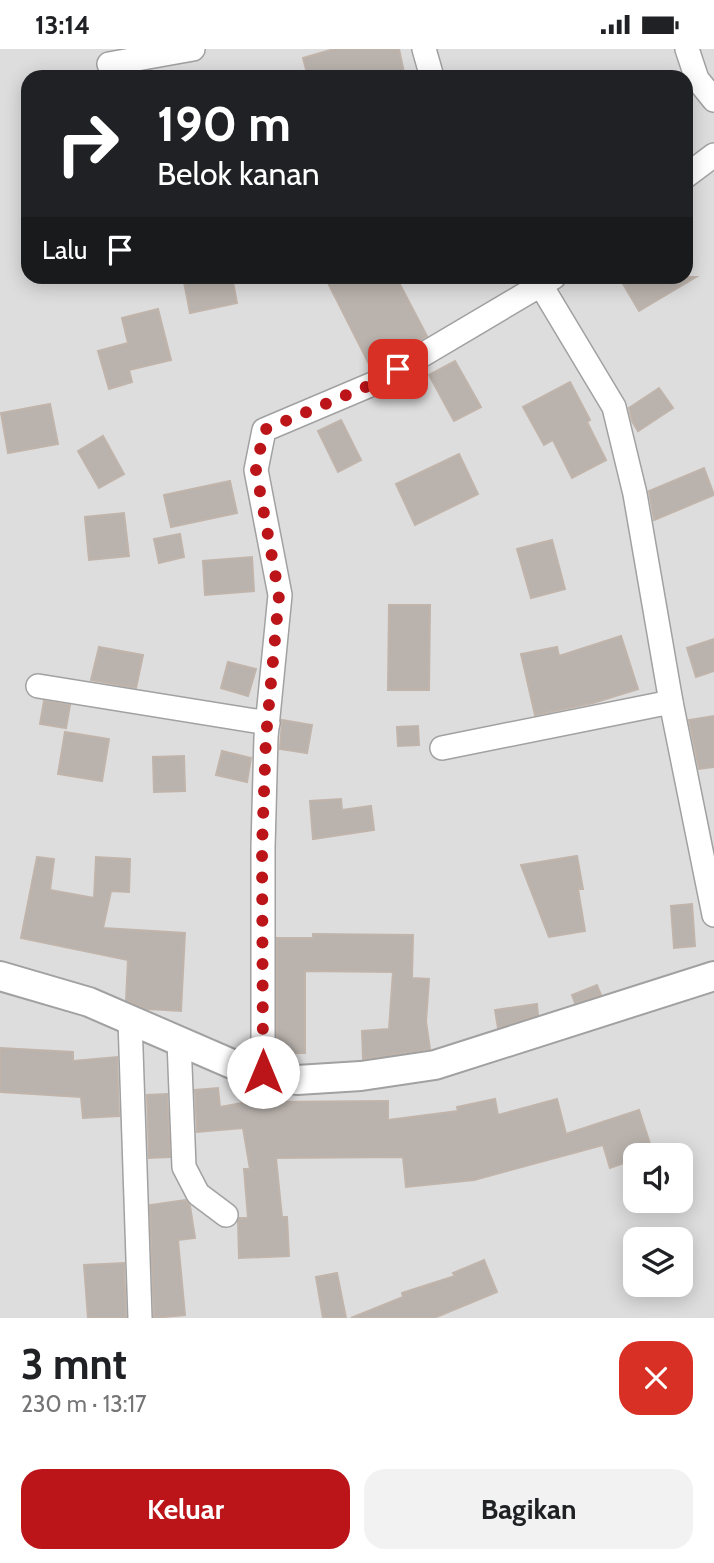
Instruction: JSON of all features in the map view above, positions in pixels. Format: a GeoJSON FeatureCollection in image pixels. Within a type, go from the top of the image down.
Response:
{"type":"FeatureCollection","features":[{"type":"Feature","properties":{"kind":"street"},"geometry":{"type":"LineString","coordinates":[[109,64],[193,49]]}},
{"type":"Feature","properties":{"kind":"street"},"geometry":{"type":"LineString","coordinates":[[424,49],[430,70]]}},
{"type":"Feature","properties":{"kind":"street"},"geometry":{"type":"LineString","coordinates":[[687,49],[697,79],[714,100]]}},
{"type":"Feature","properties":{"kind":"street"},"geometry":{"type":"LineString","coordinates":[[693,171],[714,155]]}},
{"type":"Feature","properties":{"kind":"street"},"geometry":{"type":"LineString","coordinates":[[263,1072],[262,847],[268,723],[279,595],[256,470],[264,430],[375,383],[537,284]]}},
{"type":"Feature","properties":{"kind":"street"},"geometry":{"type":"LineString","coordinates":[[546,284],[614,407],[635,494],[671,702],[714,915]]}},
{"type":"Feature","properties":{"kind":"street"},"geometry":{"type":"LineString","coordinates":[[38,686],[268,723]]}},
{"type":"Feature","properties":{"kind":"street"},"geometry":{"type":"LineString","coordinates":[[442,748],[671,702]]}},
{"type":"Feature","properties":{"kind":"street"},"geometry":{"type":"LineString","coordinates":[[0,976],[89,1002],[239,1067],[297,1080],[361,1076],[435,1065],[714,976]]}},
{"type":"Feature","properties":{"kind":"street"},"geometry":{"type":"LineString","coordinates":[[130,1020],[140,1318]]}},
{"type":"Feature","properties":{"kind":"street"},"geometry":{"type":"LineString","coordinates":[[179,1041],[184,1167],[198,1194],[226,1215]]}},
{"type":"Feature","properties":{"kind":"shaded area"},"geometry":{"type":"Polygon","coordinates":[[[0,49],[714,49],[714,1318],[0,1318],[0,49]]]}},
{"type":"Feature","properties":{"kind":"building"},"geometry":{"type":"Polygon","coordinates":[[[334,49],[399,49],[404,70],[306,70],[303,58],[334,49]]]}},
{"type":"Feature","properties":{"kind":"building"},"geometry":{"type":"Polygon","coordinates":[[[184,284],[233,284],[237,303],[190,313],[184,284]]]}},
{"type":"Feature","properties":{"kind":"building"},"geometry":{"type":"Polygon","coordinates":[[[329,284],[400,284],[427,336],[370,366],[329,284]]]}},
{"type":"Feature","properties":{"kind":"building"},"geometry":{"type":"Polygon","coordinates":[[[623,284],[684,284],[639,311],[623,284]]]}},
{"type":"Feature","properties":{"kind":"building"},"geometry":{"type":"Polygon","coordinates":[[[158,309],[171,360],[129,370],[132,382],[109,389],[98,351],[128,343],[122,318],[158,309]]]}},
{"type":"Feature","properties":{"kind":"building"},"geometry":{"type":"Polygon","coordinates":[[[455,361],[481,407],[454,421],[429,375],[455,361]]]}},
{"type":"Feature","properties":{"kind":"building"},"geometry":{"type":"Polygon","coordinates":[[[570,382],[590,420],[587,422],[606,460],[572,478],[553,440],[544,445],[523,407],[570,382]]]}},
{"type":"Feature","properties":{"kind":"building"},"geometry":{"type":"Polygon","coordinates":[[[659,388],[673,408],[638,431],[629,408],[659,388]]]}},
{"type":"Feature","properties":{"kind":"building"},"geometry":{"type":"Polygon","coordinates":[[[50,404],[58,444],[8,453],[1,413],[50,404]]]}},
{"type":"Feature","properties":{"kind":"building"},"geometry":{"type":"Polygon","coordinates":[[[341,420],[361,460],[338,472],[318,431],[341,420]]]}},
{"type":"Feature","properties":{"kind":"building"},"geometry":{"type":"Polygon","coordinates":[[[103,436],[124,474],[99,488],[78,451],[103,436]]]}},
{"type":"Feature","properties":{"kind":"building"},"geometry":{"type":"Polygon","coordinates":[[[459,454],[478,494],[415,525],[396,484],[459,454]]]}},
{"type":"Feature","properties":{"kind":"building"},"geometry":{"type":"Polygon","coordinates":[[[704,468],[714,495],[654,520],[649,491],[704,468]]]}},
{"type":"Feature","properties":{"kind":"building"},"geometry":{"type":"Polygon","coordinates":[[[230,481],[237,513],[171,527],[164,495],[230,481]]]}},
{"type":"Feature","properties":{"kind":"building"},"geometry":{"type":"Polygon","coordinates":[[[124,513],[129,556],[89,560],[85,517],[124,513]]]}},
{"type":"Feature","properties":{"kind":"building"},"geometry":{"type":"Polygon","coordinates":[[[180,534],[184,557],[159,563],[154,539],[180,534]]]}},
{"type":"Feature","properties":{"kind":"building"},"geometry":{"type":"Polygon","coordinates":[[[552,540],[565,589],[531,598],[517,549],[552,540]]]}},
{"type":"Feature","properties":{"kind":"building"},"geometry":{"type":"Polygon","coordinates":[[[252,557],[254,591],[205,595],[203,561],[252,557]]]}},
{"type":"Feature","properties":{"kind":"building"},"geometry":{"type":"Polygon","coordinates":[[[389,605],[430,605],[429,690],[388,690],[389,605]]]}},
{"type":"Feature","properties":{"kind":"building"},"geometry":{"type":"Polygon","coordinates":[[[621,636],[638,689],[593,703],[535,715],[521,654],[557,647],[559,656],[621,636]]]}},
{"type":"Feature","properties":{"kind":"building"},"geometry":{"type":"Polygon","coordinates":[[[714,639],[714,671],[696,677],[687,648],[714,639]]]}},
{"type":"Feature","properties":{"kind":"building"},"geometry":{"type":"Polygon","coordinates":[[[99,647],[143,655],[136,688],[91,680],[99,647]]]}},
{"type":"Feature","properties":{"kind":"building"},"geometry":{"type":"Polygon","coordinates":[[[228,662],[256,669],[248,696],[221,688],[228,662]]]}},
{"type":"Feature","properties":{"kind":"building"},"geometry":{"type":"Polygon","coordinates":[[[44,701],[70,705],[66,728],[40,724],[44,701]]]}},
{"type":"Feature","properties":{"kind":"building"},"geometry":{"type":"Polygon","coordinates":[[[714,716],[714,767],[699,769],[689,720],[714,716]]]}},
{"type":"Feature","properties":{"kind":"building"},"geometry":{"type":"Polygon","coordinates":[[[282,720],[312,725],[307,753],[280,749],[282,720]]]}},
{"type":"Feature","properties":{"kind":"building"},"geometry":{"type":"Polygon","coordinates":[[[418,726],[419,745],[398,746],[397,727],[418,726]]]}},
{"type":"Feature","properties":{"kind":"building"},"geometry":{"type":"Polygon","coordinates":[[[65,732],[109,739],[102,781],[58,774],[65,732]]]}},
{"type":"Feature","properties":{"kind":"building"},"geometry":{"type":"Polygon","coordinates":[[[222,751],[251,758],[247,782],[216,775],[222,751]]]}},
{"type":"Feature","properties":{"kind":"building"},"geometry":{"type":"Polygon","coordinates":[[[184,756],[185,791],[154,792],[153,757],[184,756]]]}},
{"type":"Feature","properties":{"kind":"building"},"geometry":{"type":"Polygon","coordinates":[[[341,799],[342,810],[371,806],[374,830],[313,839],[310,801],[341,799]]]}},
{"type":"Feature","properties":{"kind":"building"},"geometry":{"type":"Polygon","coordinates":[[[577,856],[583,889],[578,889],[585,931],[549,937],[521,865],[577,856]]]}},
{"type":"Feature","properties":{"kind":"building"},"geometry":{"type":"Polygon","coordinates":[[[37,857],[54,859],[50,890],[94,898],[96,857],[130,859],[129,892],[111,891],[103,928],[185,933],[181,1011],[147,1009],[126,1000],[128,960],[21,938],[37,857]]]}},
{"type":"Feature","properties":{"kind":"building"},"geometry":{"type":"Polygon","coordinates":[[[692,904],[695,946],[674,948],[671,906],[692,904]]]}},
{"type":"Feature","properties":{"kind":"building"},"geometry":{"type":"Polygon","coordinates":[[[313,934],[413,935],[412,978],[429,979],[426,1022],[430,1049],[363,1059],[362,1031],[389,1029],[393,972],[305,971],[305,1053],[277,1053],[277,938],[313,938],[313,934]]]}},
{"type":"Feature","properties":{"kind":"building"},"geometry":{"type":"Polygon","coordinates":[[[597,985],[601,995],[575,1003],[572,995],[597,985]]]}},
{"type":"Feature","properties":{"kind":"building"},"geometry":{"type":"Polygon","coordinates":[[[537,1004],[538,1015],[498,1028],[495,1010],[537,1004]]]}},
{"type":"Feature","properties":{"kind":"building"},"geometry":{"type":"Polygon","coordinates":[[[0,1048],[73,1052],[73,1061],[117,1057],[119,1116],[83,1118],[81,1097],[0,1092],[0,1048]]]}},
{"type":"Feature","properties":{"kind":"building"},"geometry":{"type":"Polygon","coordinates":[[[218,1088],[220,1107],[265,1099],[266,1102],[388,1101],[388,1120],[458,1111],[457,1107],[495,1099],[498,1115],[557,1099],[566,1134],[639,1110],[650,1143],[623,1143],[623,1163],[610,1168],[603,1145],[474,1180],[406,1187],[403,1157],[276,1158],[282,1217],[287,1217],[289,1256],[239,1258],[238,1221],[239,1218],[248,1218],[244,1169],[250,1169],[243,1128],[197,1132],[195,1090],[218,1088]]]}},
{"type":"Feature","properties":{"kind":"building"},"geometry":{"type":"Polygon","coordinates":[[[167,1094],[170,1157],[149,1158],[147,1095],[167,1094]]]}},
{"type":"Feature","properties":{"kind":"building"},"geometry":{"type":"Polygon","coordinates":[[[185,1200],[190,1206],[195,1238],[178,1240],[185,1315],[154,1318],[150,1205],[185,1200]]]}},
{"type":"Feature","properties":{"kind":"building"},"geometry":{"type":"Polygon","coordinates":[[[484,1260],[497,1292],[434,1318],[351,1318],[403,1297],[402,1293],[455,1276],[453,1273],[484,1260]]]}},
{"type":"Feature","properties":{"kind":"building"},"geometry":{"type":"Polygon","coordinates":[[[124,1263],[126,1318],[88,1318],[84,1265],[124,1263]]]}},
{"type":"Feature","properties":{"kind":"building"},"geometry":{"type":"Polygon","coordinates":[[[337,1273],[346,1318],[323,1318],[316,1277],[337,1273]]]}},
{"type":"Feature","properties":{"kind":"route"},"geometry":{"type":"LineString","coordinates":[[263,1072],[262,847],[266,737],[279,595],[256,470],[264,430],[375,383],[398,369]]}}]}
